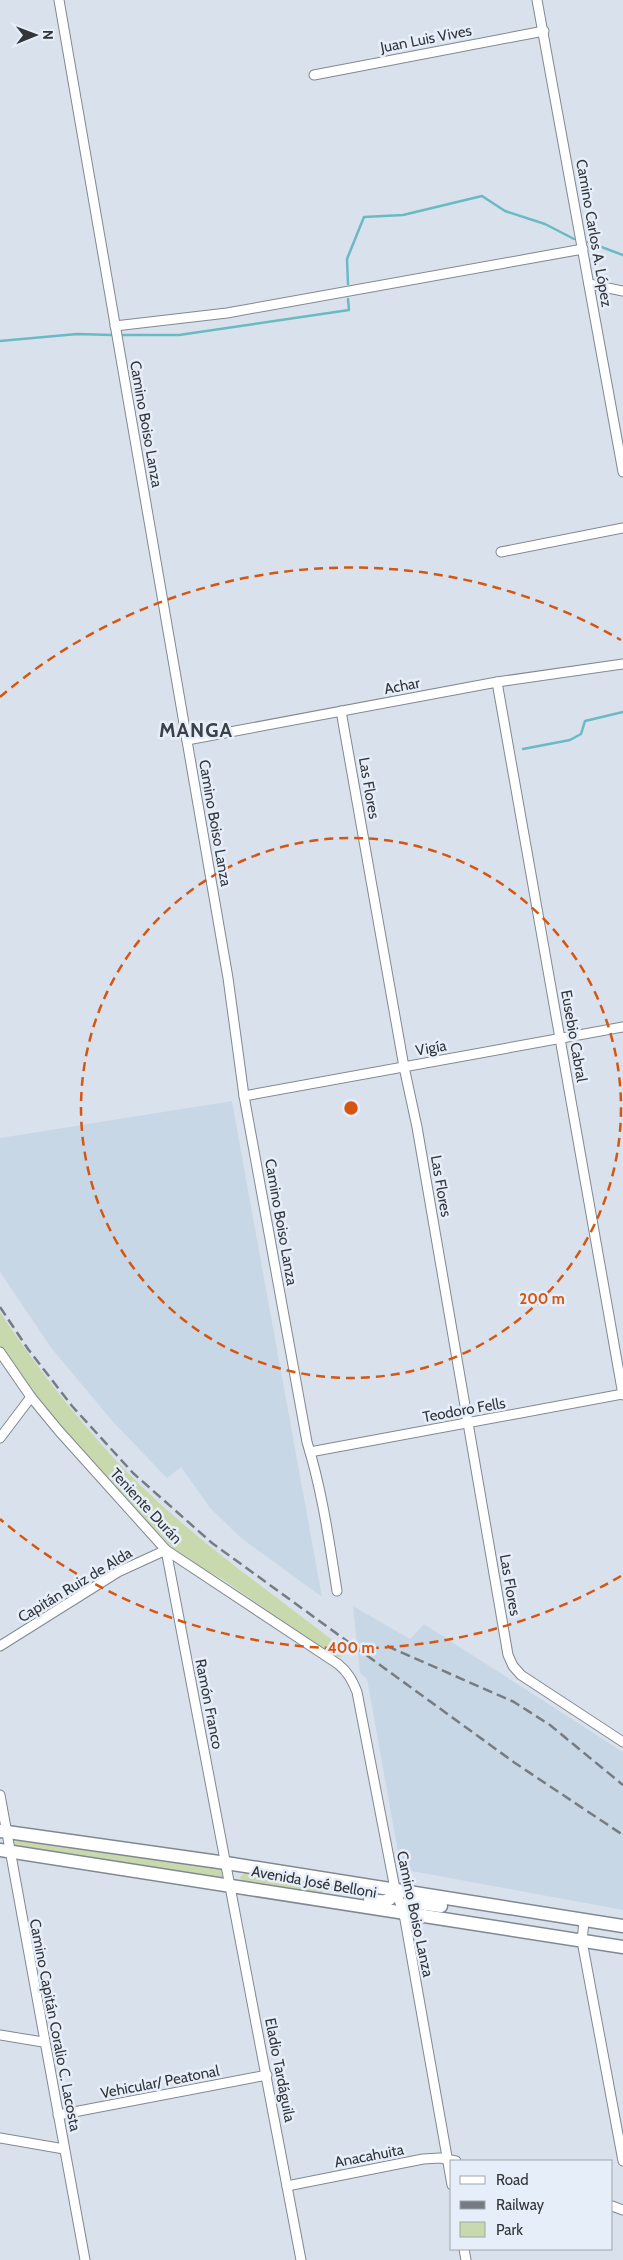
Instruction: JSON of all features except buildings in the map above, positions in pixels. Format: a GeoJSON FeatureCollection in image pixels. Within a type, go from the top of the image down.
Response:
{"type":"FeatureCollection","features":[{"type":"Feature","properties":{"kind":"main road","name":"Avenida José Belloni"},"geometry":{"type":"LineString","coordinates":[[3,1832],[226,1863],[623,1926]]}},
{"type":"Feature","properties":{"kind":"main road","name":"Avenida José Belloni"},"geometry":{"type":"LineString","coordinates":[[5,1850],[623,1947]]}},
{"type":"Feature","properties":{"kind":"main road"},"geometry":{"type":"LineString","coordinates":[[329,1901],[350,1896],[384,1902],[392,1897],[395,1889]]}},
{"type":"Feature","properties":{"kind":"main road"},"geometry":{"type":"LineString","coordinates":[[404,1914],[407,1904],[411,1902],[470,1911],[488,1906]]}},
{"type":"Feature","properties":{"kind":"street","name":"Camino Boiso Lanza"},"geometry":{"type":"LineString","coordinates":[[59,0],[228,978],[244,1096],[310,1452],[328,1531],[337,1590]]}},
{"type":"Feature","properties":{"kind":"street","name":"Camino Carlos A. López"},"geometry":{"type":"LineString","coordinates":[[537,0],[623,472]]}},
{"type":"Feature","properties":{"kind":"street","name":"Juan Luis Vives"},"geometry":{"type":"LineString","coordinates":[[314,75],[544,31]]}},
{"type":"Feature","properties":{"kind":"street"},"geometry":{"type":"LineString","coordinates":[[115,326],[227,313],[583,249]]}},
{"type":"Feature","properties":{"kind":"street"},"geometry":{"type":"LineString","coordinates":[[589,284],[623,291]]}},
{"type":"Feature","properties":{"kind":"street"},"geometry":{"type":"LineString","coordinates":[[501,552],[623,528]]}},
{"type":"Feature","properties":{"kind":"street","name":"Achar"},"geometry":{"type":"LineString","coordinates":[[187,740],[497,682],[623,664]]}},
{"type":"Feature","properties":{"kind":"street","name":"Eusebio Cabral"},"geometry":{"type":"LineString","coordinates":[[497,682],[623,1394]]}},
{"type":"Feature","properties":{"kind":"street","name":"Las Flores"},"geometry":{"type":"LineString","coordinates":[[341,711],[469,1424],[508,1655],[513,1666],[522,1675],[623,1742]]}},
{"type":"Feature","properties":{"kind":"street","name":"Vigía"},"geometry":{"type":"LineString","coordinates":[[244,1096],[623,1027]]}},
{"type":"Feature","properties":{"kind":"street","name":"Teniente Durán"},"geometry":{"type":"LineString","coordinates":[[0,1352],[31,1397],[166,1550],[338,1664],[347,1672],[352,1680]]}},
{"type":"Feature","properties":{"kind":"street","name":"Teodoro Fells"},"geometry":{"type":"LineString","coordinates":[[310,1452],[623,1394]]}},
{"type":"Feature","properties":{"kind":"street"},"geometry":{"type":"LineString","coordinates":[[0,1438],[31,1397]]}},
{"type":"Feature","properties":{"kind":"street","name":"Capitán Ruiz de Alda"},"geometry":{"type":"LineString","coordinates":[[0,1646],[118,1572],[166,1550]]}},
{"type":"Feature","properties":{"kind":"street","name":"Ramón Franco"},"geometry":{"type":"LineString","coordinates":[[166,1550],[230,1884]]}},
{"type":"Feature","properties":{"kind":"street","name":"Camino Boiso Lanza"},"geometry":{"type":"LineString","coordinates":[[352,1680],[357,1692],[395,1889],[404,1914],[451,2160]]}},
{"type":"Feature","properties":{"kind":"street","name":"Camino Capitán Coralio C. Lacosta"},"geometry":{"type":"LineString","coordinates":[[0,1795],[5,1850],[85,2260]]}},
{"type":"Feature","properties":{"kind":"street","name":"Eladio Tardáguila"},"geometry":{"type":"LineString","coordinates":[[230,1884],[301,2260]]}},
{"type":"Feature","properties":{"kind":"street"},"geometry":{"type":"LineString","coordinates":[[584,1921],[582,1940],[623,2161]]}},
{"type":"Feature","properties":{"kind":"street"},"geometry":{"type":"LineString","coordinates":[[0,2035],[43,2042]]}},
{"type":"Feature","properties":{"kind":"street","name":"Vehicular/ Peatonal"},"geometry":{"type":"LineString","coordinates":[[58,2115],[267,2075]]}},
{"type":"Feature","properties":{"kind":"street"},"geometry":{"type":"LineString","coordinates":[[0,2138],[64,2149]]}},
{"type":"Feature","properties":{"kind":"street","name":"Anacahuita"},"geometry":{"type":"LineString","coordinates":[[287,2186],[424,2159],[451,2160]]}},
{"type":"Feature","properties":{"kind":"shaded area"},"geometry":{"type":"Polygon","coordinates":[[[232,1101],[322,1597],[241,1538],[210,1508],[181,1467],[167,1478],[114,1423],[52,1349],[0,1272],[0,1138],[232,1101]]]}},
{"type":"Feature","properties":{"kind":"shaded area"},"geometry":{"type":"Polygon","coordinates":[[[353,1606],[410,1639],[424,1624],[623,1752],[623,1910],[401,1869],[367,1679],[360,1673],[353,1606]]]}},
{"type":"Feature","properties":{"kind":"green space"},"geometry":{"type":"Polygon","coordinates":[[[0,1312],[59,1394],[126,1471],[175,1517],[345,1650],[341,1657],[333,1656],[222,1579],[189,1561],[172,1547],[111,1484],[39,1402],[0,1346],[0,1312]]]}},
{"type":"Feature","properties":{"kind":"green space"},"geometry":{"type":"Polygon","coordinates":[[[17,1837],[225,1869],[226,1878],[222,1880],[16,1847],[14,1840],[17,1837]]]}},
{"type":"Feature","properties":{"kind":"green space"},"geometry":{"type":"Polygon","coordinates":[[[245,1873],[368,1892],[338,1888],[313,1894],[242,1882],[240,1877],[245,1873]]]}},
{"type":"Feature","properties":{"kind":"waterway"},"geometry":{"type":"LineString","coordinates":[[348,284],[347,259],[364,217],[403,215],[482,196],[505,211],[545,224],[574,239]]}},
{"type":"Feature","properties":{"kind":"waterway"},"geometry":{"type":"LineString","coordinates":[[588,242],[623,255]]}},
{"type":"Feature","properties":{"kind":"waterway"},"geometry":{"type":"LineString","coordinates":[[123,335],[179,335],[349,310],[348,299]]}},
{"type":"Feature","properties":{"kind":"waterway"},"geometry":{"type":"LineString","coordinates":[[0,341],[77,334],[112,335]]}},
{"type":"Feature","properties":{"kind":"waterway"},"geometry":{"type":"LineString","coordinates":[[523,749],[570,740],[581,734],[585,721],[623,712]]}},
{"type":"Feature","properties":{"kind":"railway"},"geometry":{"type":"LineString","coordinates":[[0,1307],[28,1349],[72,1406],[133,1473],[212,1543],[515,1763],[623,1835]]}},
{"type":"Feature","properties":{"kind":"railway"},"geometry":{"type":"LineString","coordinates":[[387,1646],[514,1702],[550,1725],[623,1785]]}},
{"type":"Feature","properties":{"kind":"district","name":"MANGA"},"geometry":{"type":"Point","coordinates":[196,730]}}]}
